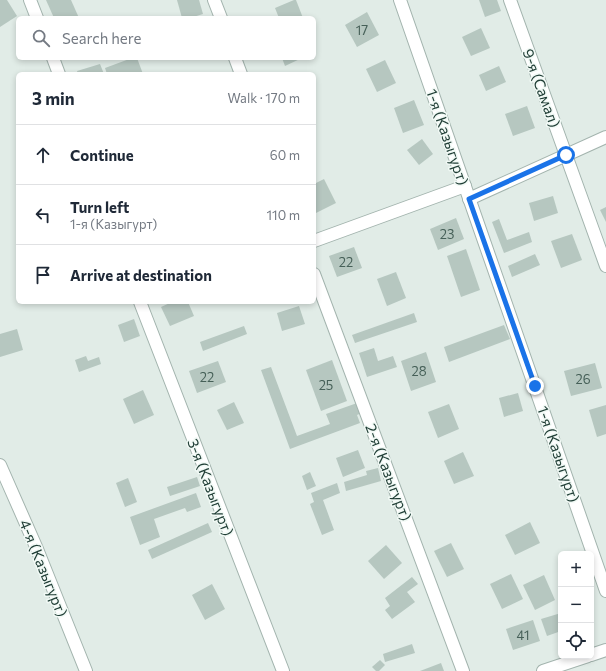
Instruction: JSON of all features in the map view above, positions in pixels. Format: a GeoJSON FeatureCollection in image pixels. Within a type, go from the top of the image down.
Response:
{"type":"FeatureCollection","features":[{"type":"Feature","properties":{"kind":"street"},"geometry":{"type":"LineString","coordinates":[[30,0],[36,16]]}},
{"type":"Feature","properties":{"kind":"street"},"geometry":{"type":"LineString","coordinates":[[214,0],[220,16]]}},
{"type":"Feature","properties":{"kind":"street","name":"1-я (Казыгурт)"},"geometry":{"type":"LineString","coordinates":[[400,0],[606,591]]}},
{"type":"Feature","properties":{"kind":"street","name":"9-я (Самал)"},"geometry":{"type":"LineString","coordinates":[[510,0],[606,266]]}},
{"type":"Feature","properties":{"kind":"street"},"geometry":{"type":"LineString","coordinates":[[54,60],[58,72]]}},
{"type":"Feature","properties":{"kind":"street"},"geometry":{"type":"LineString","coordinates":[[236,60],[240,72]]}},
{"type":"Feature","properties":{"kind":"street"},"geometry":{"type":"LineString","coordinates":[[469,199],[606,137]]}},
{"type":"Feature","properties":{"kind":"street"},"geometry":{"type":"LineString","coordinates":[[316,240],[465,186]]}},
{"type":"Feature","properties":{"kind":"street","name":"2-я (Казыгурт)"},"geometry":{"type":"LineString","coordinates":[[316,279],[463,671]]}},
{"type":"Feature","properties":{"kind":"street","name":"3-я (Казыгурт)"},"geometry":{"type":"LineString","coordinates":[[143,304],[283,671]]}},
{"type":"Feature","properties":{"kind":"street","name":"4-я (Казыгурт)"},"geometry":{"type":"LineString","coordinates":[[0,465],[37,549],[86,671]]}},
{"type":"Feature","properties":{"kind":"street"},"geometry":{"type":"LineString","coordinates":[[594,654],[606,650]]}},
{"type":"Feature","properties":{"kind":"street"},"geometry":{"type":"LineString","coordinates":[[543,671],[581,659]]}},
{"type":"Feature","properties":{"kind":"building"},"geometry":{"type":"Polygon","coordinates":[[[0,0],[7,0],[17,16],[0,27],[0,0]]]}},
{"type":"Feature","properties":{"kind":"building"},"geometry":{"type":"Polygon","coordinates":[[[46,0],[71,0],[78,16],[53,16],[46,0]]]}},
{"type":"Feature","properties":{"kind":"building"},"geometry":{"type":"Polygon","coordinates":[[[177,0],[199,0],[203,14],[196,16],[181,16],[177,0]]]}},
{"type":"Feature","properties":{"kind":"building"},"geometry":{"type":"Polygon","coordinates":[[[296,0],[302,16],[278,16],[275,8],[296,0]]]}},
{"type":"Feature","properties":{"kind":"building"},"geometry":{"type":"Polygon","coordinates":[[[479,0],[497,0],[501,11],[485,17],[479,0]]]}},
{"type":"Feature","properties":{"kind":"building"},"geometry":{"type":"Polygon","coordinates":[[[367,12],[379,35],[357,47],[345,25],[367,12]]]}},
{"type":"Feature","properties":{"kind":"building"},"geometry":{"type":"Polygon","coordinates":[[[481,28],[490,48],[471,56],[462,37],[481,28]]]}},
{"type":"Feature","properties":{"kind":"building"},"geometry":{"type":"Polygon","coordinates":[[[127,60],[138,60],[142,72],[106,72],[105,68],[127,60]]]}},
{"type":"Feature","properties":{"kind":"building"},"geometry":{"type":"Polygon","coordinates":[[[283,60],[298,60],[285,66],[283,60]]]}},
{"type":"Feature","properties":{"kind":"building"},"geometry":{"type":"Polygon","coordinates":[[[385,60],[396,83],[377,92],[366,69],[385,60]]]}},
{"type":"Feature","properties":{"kind":"building"},"geometry":{"type":"Polygon","coordinates":[[[100,64],[103,72],[77,72],[100,64]]]}},
{"type":"Feature","properties":{"kind":"building"},"geometry":{"type":"Polygon","coordinates":[[[499,66],[506,82],[486,91],[479,75],[499,66]]]}},
{"type":"Feature","properties":{"kind":"building"},"geometry":{"type":"Polygon","coordinates":[[[414,100],[424,125],[403,133],[394,108],[414,100]]]}},
{"type":"Feature","properties":{"kind":"building"},"geometry":{"type":"Polygon","coordinates":[[[527,106],[535,128],[513,136],[505,114],[527,106]]]}},
{"type":"Feature","properties":{"kind":"building"},"geometry":{"type":"Polygon","coordinates":[[[422,139],[433,154],[419,165],[407,150],[422,139]]]}},
{"type":"Feature","properties":{"kind":"building"},"geometry":{"type":"Polygon","coordinates":[[[324,179],[336,203],[316,213],[316,183],[324,179]]]}},
{"type":"Feature","properties":{"kind":"building"},"geometry":{"type":"Polygon","coordinates":[[[553,196],[558,213],[534,221],[529,203],[553,196]]]}},
{"type":"Feature","properties":{"kind":"building"},"geometry":{"type":"Polygon","coordinates":[[[606,207],[606,222],[600,210],[606,207]]]}},
{"type":"Feature","properties":{"kind":"building"},"geometry":{"type":"Polygon","coordinates":[[[456,218],[464,239],[438,250],[430,229],[456,218]]]}},
{"type":"Feature","properties":{"kind":"building"},"geometry":{"type":"Polygon","coordinates":[[[499,219],[507,240],[529,232],[532,242],[504,253],[492,222],[499,219]]]}},
{"type":"Feature","properties":{"kind":"building"},"geometry":{"type":"Polygon","coordinates":[[[572,234],[582,260],[561,268],[551,241],[572,234]]]}},
{"type":"Feature","properties":{"kind":"building"},"geometry":{"type":"Polygon","coordinates":[[[354,247],[362,268],[337,277],[329,256],[354,247]]]}},
{"type":"Feature","properties":{"kind":"building"},"geometry":{"type":"Polygon","coordinates":[[[466,249],[480,290],[461,297],[447,256],[466,249]]]}},
{"type":"Feature","properties":{"kind":"building"},"geometry":{"type":"Polygon","coordinates":[[[535,254],[540,265],[512,277],[508,266],[535,254]]]}},
{"type":"Feature","properties":{"kind":"building"},"geometry":{"type":"Polygon","coordinates":[[[396,272],[406,298],[387,306],[377,279],[396,272]]]}},
{"type":"Feature","properties":{"kind":"building"},"geometry":{"type":"Polygon","coordinates":[[[168,304],[189,304],[194,316],[170,326],[161,307],[168,304]]]}},
{"type":"Feature","properties":{"kind":"building"},"geometry":{"type":"Polygon","coordinates":[[[299,306],[305,324],[282,331],[277,313],[299,306]]]}},
{"type":"Feature","properties":{"kind":"building"},"geometry":{"type":"Polygon","coordinates":[[[414,313],[417,322],[355,343],[352,335],[414,313]]]}},
{"type":"Feature","properties":{"kind":"building"},"geometry":{"type":"Polygon","coordinates":[[[134,319],[140,336],[124,342],[118,325],[134,319]]]}},
{"type":"Feature","properties":{"kind":"building"},"geometry":{"type":"Polygon","coordinates":[[[504,325],[510,339],[449,362],[444,347],[504,325]]]}},
{"type":"Feature","properties":{"kind":"building"},"geometry":{"type":"Polygon","coordinates":[[[244,326],[247,334],[203,351],[200,342],[244,326]]]}},
{"type":"Feature","properties":{"kind":"building"},"geometry":{"type":"Polygon","coordinates":[[[17,329],[23,350],[0,357],[0,334],[17,329]]]}},
{"type":"Feature","properties":{"kind":"building"},"geometry":{"type":"Polygon","coordinates":[[[374,348],[378,361],[393,356],[397,367],[367,377],[359,353],[374,348]]]}},
{"type":"Feature","properties":{"kind":"building"},"geometry":{"type":"Polygon","coordinates":[[[426,352],[436,382],[411,391],[401,361],[426,352]]]}},
{"type":"Feature","properties":{"kind":"building"},"geometry":{"type":"Polygon","coordinates":[[[86,356],[88,361],[99,357],[101,364],[79,372],[75,360],[86,356]]]}},
{"type":"Feature","properties":{"kind":"building"},"geometry":{"type":"Polygon","coordinates":[[[332,360],[347,401],[321,411],[306,370],[332,360]]]}},
{"type":"Feature","properties":{"kind":"building"},"geometry":{"type":"Polygon","coordinates":[[[218,361],[226,382],[197,393],[189,371],[218,361]]]}},
{"type":"Feature","properties":{"kind":"building"},"geometry":{"type":"Polygon","coordinates":[[[595,363],[602,388],[571,396],[564,371],[595,363]]]}},
{"type":"Feature","properties":{"kind":"building"},"geometry":{"type":"Polygon","coordinates":[[[271,367],[297,436],[330,424],[326,414],[360,402],[364,412],[357,415],[360,423],[290,449],[261,370],[271,367]]]}},
{"type":"Feature","properties":{"kind":"building"},"geometry":{"type":"Polygon","coordinates":[[[143,390],[154,415],[134,424],[123,399],[143,390]]]}},
{"type":"Feature","properties":{"kind":"building"},"geometry":{"type":"Polygon","coordinates":[[[518,393],[523,411],[504,417],[499,398],[518,393]]]}},
{"type":"Feature","properties":{"kind":"building"},"geometry":{"type":"Polygon","coordinates":[[[234,402],[244,423],[227,430],[217,410],[234,402]]]}},
{"type":"Feature","properties":{"kind":"building"},"geometry":{"type":"Polygon","coordinates":[[[449,404],[459,429],[438,438],[428,412],[449,404]]]}},
{"type":"Feature","properties":{"kind":"building"},"geometry":{"type":"Polygon","coordinates":[[[606,405],[606,434],[597,437],[589,410],[606,405]]]}},
{"type":"Feature","properties":{"kind":"building"},"geometry":{"type":"Polygon","coordinates":[[[358,450],[365,468],[343,477],[336,458],[358,450]]]}},
{"type":"Feature","properties":{"kind":"building"},"geometry":{"type":"Polygon","coordinates":[[[463,452],[474,476],[454,484],[444,461],[463,452]]]}},
{"type":"Feature","properties":{"kind":"building"},"geometry":{"type":"Polygon","coordinates":[[[378,468],[381,481],[346,491],[344,482],[367,475],[366,471],[378,468]]]}},
{"type":"Feature","properties":{"kind":"building"},"geometry":{"type":"Polygon","coordinates":[[[310,472],[316,486],[307,490],[302,476],[310,472]]]}},
{"type":"Feature","properties":{"kind":"building"},"geometry":{"type":"Polygon","coordinates":[[[197,477],[200,486],[170,496],[167,487],[197,477]]]}},
{"type":"Feature","properties":{"kind":"building"},"geometry":{"type":"Polygon","coordinates":[[[128,478],[137,502],[125,507],[116,483],[128,478]]]}},
{"type":"Feature","properties":{"kind":"building"},"geometry":{"type":"Polygon","coordinates":[[[337,483],[340,493],[323,500],[334,530],[322,535],[310,504],[314,502],[311,493],[337,483]]]}},
{"type":"Feature","properties":{"kind":"building"},"geometry":{"type":"Polygon","coordinates":[[[196,493],[201,507],[187,512],[185,508],[154,519],[160,537],[140,545],[130,517],[196,493]]]}},
{"type":"Feature","properties":{"kind":"building"},"geometry":{"type":"Polygon","coordinates":[[[530,522],[540,543],[515,555],[505,535],[530,522]]]}},
{"type":"Feature","properties":{"kind":"building"},"geometry":{"type":"Polygon","coordinates":[[[208,523],[212,532],[152,559],[148,550],[208,523]]]}},
{"type":"Feature","properties":{"kind":"building"},"geometry":{"type":"Polygon","coordinates":[[[451,543],[464,569],[447,577],[434,551],[451,543]]]}},
{"type":"Feature","properties":{"kind":"building"},"geometry":{"type":"Polygon","coordinates":[[[386,545],[402,563],[384,579],[368,561],[386,545]]]}},
{"type":"Feature","properties":{"kind":"building"},"geometry":{"type":"Polygon","coordinates":[[[511,574],[523,599],[502,609],[490,584],[511,574]]]}},
{"type":"Feature","properties":{"kind":"building"},"geometry":{"type":"Polygon","coordinates":[[[544,575],[555,600],[535,610],[523,585],[544,575]]]}},
{"type":"Feature","properties":{"kind":"building"},"geometry":{"type":"Polygon","coordinates":[[[412,577],[418,584],[407,592],[415,602],[392,619],[385,610],[390,606],[385,598],[412,577]]]}},
{"type":"Feature","properties":{"kind":"building"},"geometry":{"type":"Polygon","coordinates":[[[212,584],[225,609],[205,620],[192,595],[212,584]]]}},
{"type":"Feature","properties":{"kind":"building"},"geometry":{"type":"Polygon","coordinates":[[[558,614],[558,632],[547,636],[541,619],[558,614]]]}},
{"type":"Feature","properties":{"kind":"building"},"geometry":{"type":"Polygon","coordinates":[[[533,620],[540,641],[513,650],[506,629],[533,620]]]}},
{"type":"Feature","properties":{"kind":"building"},"geometry":{"type":"Polygon","coordinates":[[[412,644],[415,653],[385,662],[383,654],[412,644]]]}},
{"type":"Feature","properties":{"kind":"building"},"geometry":{"type":"Polygon","coordinates":[[[380,660],[385,665],[379,671],[376,671],[372,667],[380,660]]]}},
{"type":"Feature","properties":{"kind":"building"},"geometry":{"type":"Polygon","coordinates":[[[441,663],[444,671],[420,671],[441,663]]]}},
{"type":"Feature","properties":{"kind":"route"},"geometry":{"type":"LineString","coordinates":[[535,386],[469,199],[566,155]]}}]}
